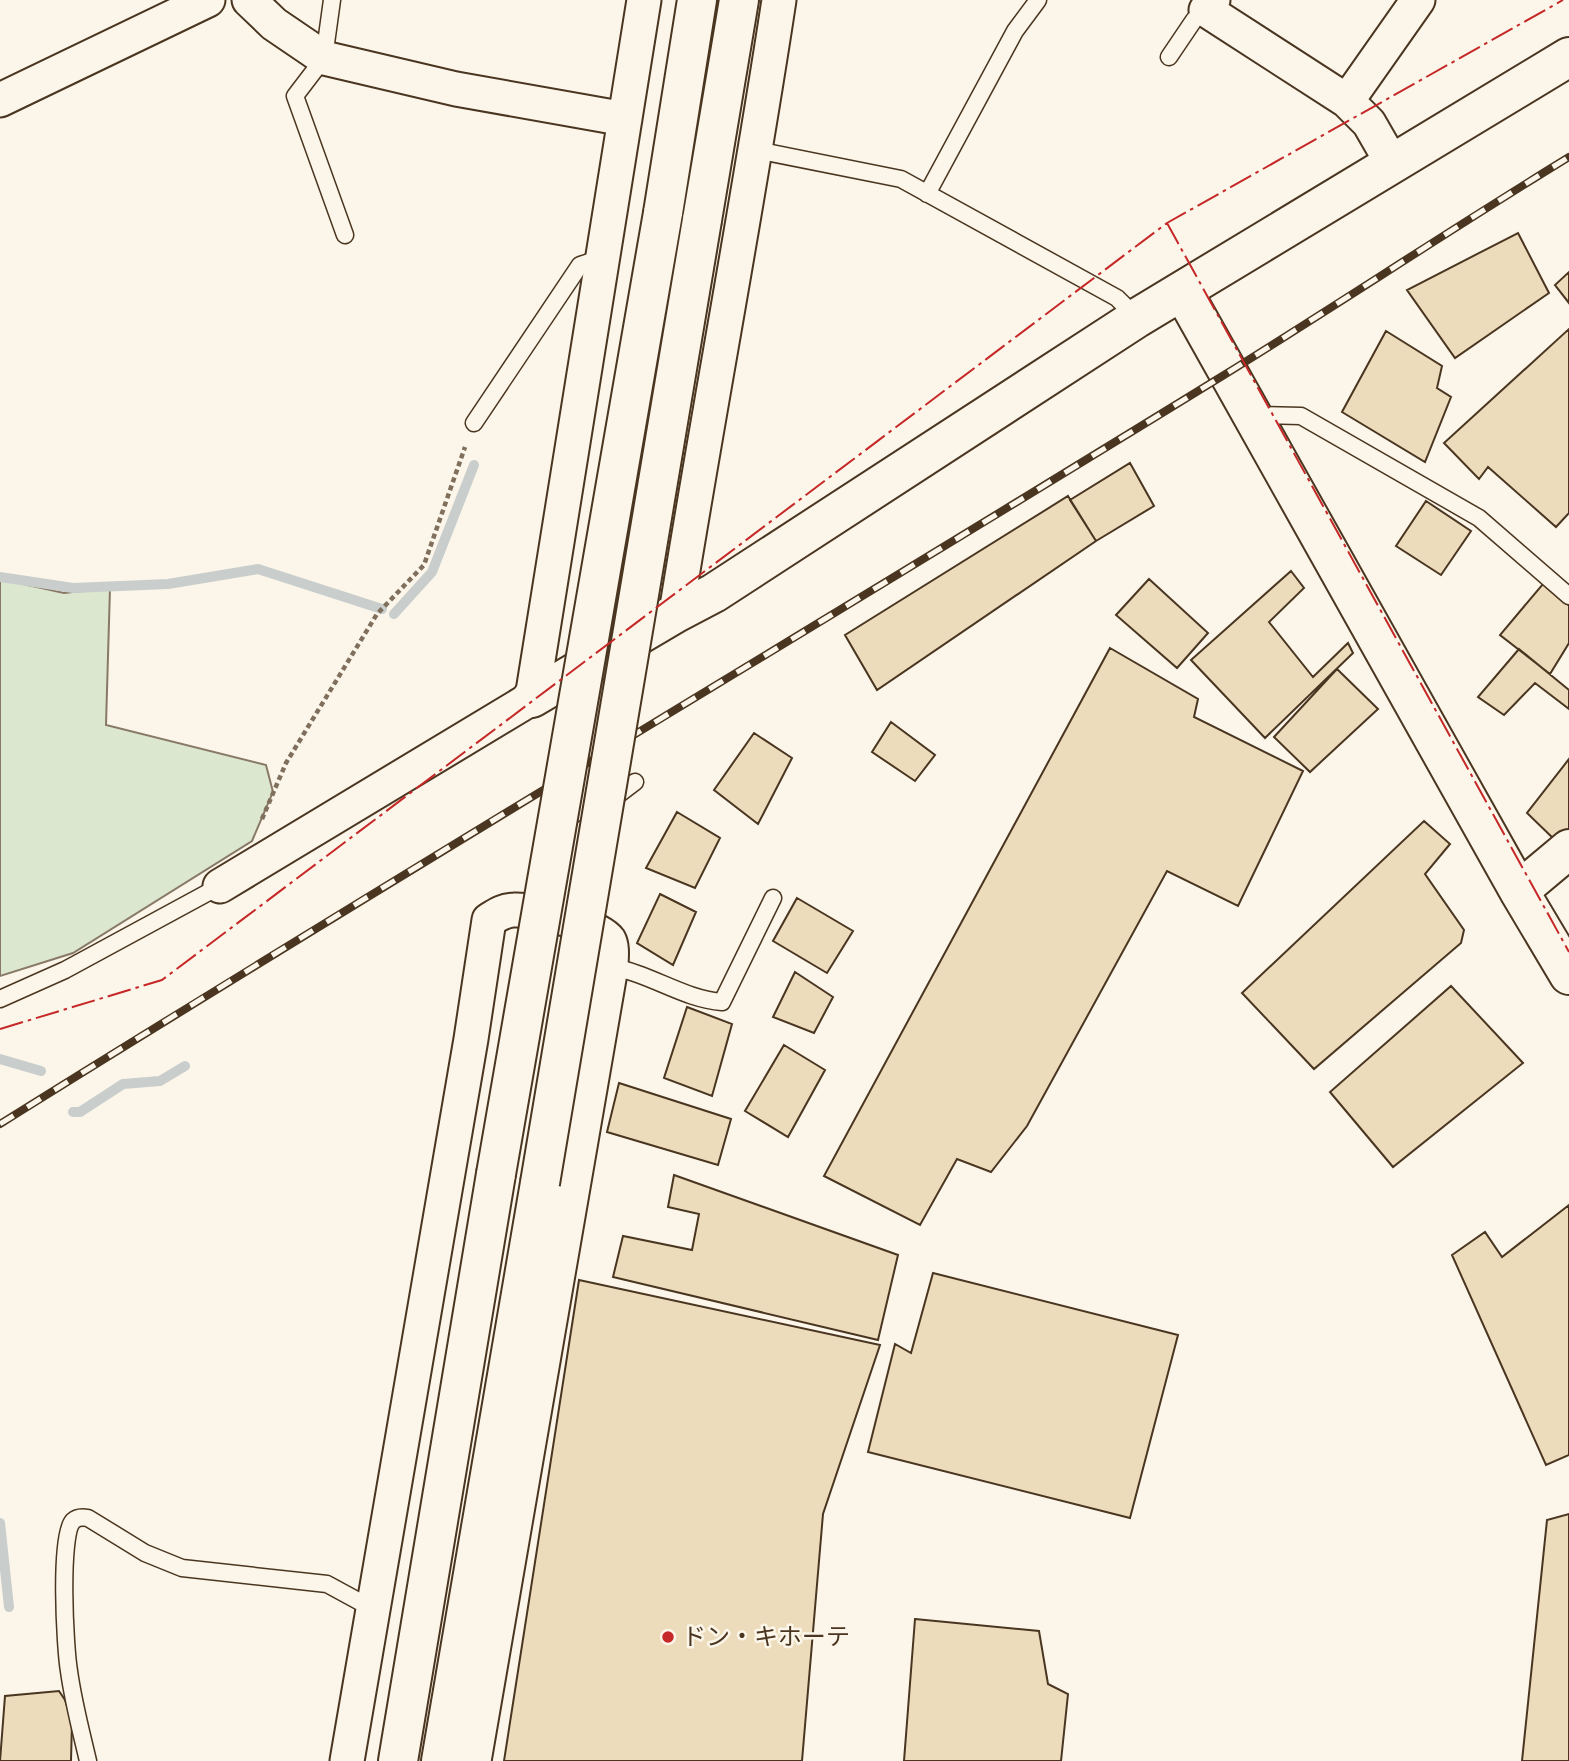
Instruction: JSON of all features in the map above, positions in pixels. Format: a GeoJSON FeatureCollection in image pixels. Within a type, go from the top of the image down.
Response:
{"type":"FeatureCollection","features":[{"type":"Feature","properties":{"kind":"street"},"geometry":{"type":"LineString","coordinates":[[0,100],[208,0]]}},
{"type":"Feature","properties":{"kind":"street"},"geometry":{"type":"LineString","coordinates":[[249,0],[274,24],[324,58],[456,89],[625,119]]}},
{"type":"Feature","properties":{"kind":"street"},"geometry":{"type":"LineString","coordinates":[[532,698],[644,0]]}},
{"type":"Feature","properties":{"kind":"street"},"geometry":{"type":"LineString","coordinates":[[398,1761],[496,1174],[663,213],[697,0]]}},
{"type":"Feature","properties":{"kind":"street"},"geometry":{"type":"LineString","coordinates":[[474,1761],[556,1187],[702,220],[739,0]]}},
{"type":"Feature","properties":{"kind":"street"},"geometry":{"type":"LineString","coordinates":[[676,613],[756,150],[779,0]]}},
{"type":"Feature","properties":{"kind":"street"},"geometry":{"type":"LineString","coordinates":[[1347,101],[1418,0]]}},
{"type":"Feature","properties":{"kind":"street"},"geometry":{"type":"LineString","coordinates":[[1210,5],[1347,101],[1369,123],[1392,163]]}},
{"type":"Feature","properties":{"kind":"street"},"geometry":{"type":"LineString","coordinates":[[220,886],[532,698],[726,586],[1137,318],[1569,57]]}},
{"type":"Feature","properties":{"kind":"street"},"geometry":{"type":"LineString","coordinates":[[1184,292],[1519,891],[1569,975]]}},
{"type":"Feature","properties":{"kind":"street"},"geometry":{"type":"LineString","coordinates":[[1519,891],[1569,849]]}},
{"type":"Feature","properties":{"kind":"street"},"geometry":{"type":"LineString","coordinates":[[347,1761],[448,1177],[489,920],[512,910],[556,917],[605,935],[611,943],[611,967],[556,1187],[440,1761]]}},
{"type":"Feature","properties":{"kind":"lane"},"geometry":{"type":"LineString","coordinates":[[332,0],[324,58],[295,96],[345,235]]}},
{"type":"Feature","properties":{"kind":"lane"},"geometry":{"type":"LineString","coordinates":[[927,194],[1015,31],[1038,0]]}},
{"type":"Feature","properties":{"kind":"lane"},"geometry":{"type":"LineString","coordinates":[[1169,57],[1194,20],[1210,5]]}},
{"type":"Feature","properties":{"kind":"lane"},"geometry":{"type":"LineString","coordinates":[[756,150],[901,179],[1117,298],[1137,318]]}},
{"type":"Feature","properties":{"kind":"lane"},"geometry":{"type":"LineString","coordinates":[[474,423],[580,265],[601,258]]}},
{"type":"Feature","properties":{"kind":"lane"},"geometry":{"type":"LineString","coordinates":[[1254,415],[1301,416],[1479,518],[1569,596]]}},
{"type":"Feature","properties":{"kind":"lane"},"geometry":{"type":"LineString","coordinates":[[556,917],[586,819],[635,782]]}},
{"type":"Feature","properties":{"kind":"lane"},"geometry":{"type":"LineString","coordinates":[[0,999],[65,970],[220,886]]}},
{"type":"Feature","properties":{"kind":"lane"},"geometry":{"type":"LineString","coordinates":[[611,967],[632,970],[703,1001],[722,1002],[773,898]]}},
{"type":"Feature","properties":{"kind":"lane"},"geometry":{"type":"LineString","coordinates":[[88,1761],[68,1667],[64,1555],[67,1531],[72,1522],[80,1517],[88,1518],[145,1553],[182,1568],[327,1584],[373,1609]]}},
{"type":"Feature","properties":{"kind":"path"},"geometry":{"type":"LineString","coordinates":[[258,864],[258,828],[286,763],[377,614],[424,565],[474,423]]}},
{"type":"Feature","properties":{"kind":"green space"},"geometry":{"type":"Polygon","coordinates":[[[0,579],[64,593],[110,588],[106,725],[266,765],[273,792],[252,841],[73,953],[0,976],[0,579]]]}},
{"type":"Feature","properties":{"kind":"building"},"geometry":{"type":"Polygon","coordinates":[[[1518,233],[1549,293],[1455,358],[1407,290],[1518,233]]]}},
{"type":"Feature","properties":{"kind":"building"},"geometry":{"type":"Polygon","coordinates":[[[1569,272],[1569,303],[1555,285],[1569,272]]]}},
{"type":"Feature","properties":{"kind":"building"},"geometry":{"type":"Polygon","coordinates":[[[1569,329],[1569,513],[1556,527],[1488,467],[1479,479],[1444,443],[1569,329]]]}},
{"type":"Feature","properties":{"kind":"building"},"geometry":{"type":"Polygon","coordinates":[[[1386,331],[1442,366],[1437,388],[1451,397],[1425,462],[1342,412],[1386,331]]]}},
{"type":"Feature","properties":{"kind":"building"},"geometry":{"type":"Polygon","coordinates":[[[1130,463],[1154,506],[1096,541],[1070,500],[1130,463]]]}},
{"type":"Feature","properties":{"kind":"building"},"geometry":{"type":"Polygon","coordinates":[[[1068,496],[1096,541],[877,690],[845,635],[1068,496]]]}},
{"type":"Feature","properties":{"kind":"building"},"geometry":{"type":"Polygon","coordinates":[[[1426,501],[1471,531],[1441,575],[1396,546],[1426,501]]]}},
{"type":"Feature","properties":{"kind":"building"},"geometry":{"type":"Polygon","coordinates":[[[1291,571],[1304,588],[1269,622],[1313,677],[1348,643],[1353,653],[1265,738],[1191,660],[1291,571]]]}},
{"type":"Feature","properties":{"kind":"building"},"geometry":{"type":"Polygon","coordinates":[[[1548,578],[1569,606],[1569,643],[1550,674],[1500,635],[1548,578]]]}},
{"type":"Feature","properties":{"kind":"building"},"geometry":{"type":"Polygon","coordinates":[[[1149,579],[1208,633],[1177,668],[1116,615],[1149,579]]]}},
{"type":"Feature","properties":{"kind":"building"},"geometry":{"type":"Polygon","coordinates":[[[1110,648],[1198,699],[1194,717],[1303,771],[1238,906],[1167,871],[1027,1126],[991,1172],[957,1159],[920,1225],[824,1176],[1110,648]]]}},
{"type":"Feature","properties":{"kind":"building"},"geometry":{"type":"Polygon","coordinates":[[[1519,649],[1569,690],[1569,709],[1535,683],[1504,715],[1478,697],[1519,649]]]}},
{"type":"Feature","properties":{"kind":"building"},"geometry":{"type":"Polygon","coordinates":[[[1337,669],[1378,709],[1310,772],[1274,737],[1337,669]]]}},
{"type":"Feature","properties":{"kind":"building"},"geometry":{"type":"Polygon","coordinates":[[[891,722],[935,755],[915,781],[872,752],[891,722]]]}},
{"type":"Feature","properties":{"kind":"building"},"geometry":{"type":"Polygon","coordinates":[[[754,733],[792,758],[758,824],[714,790],[754,733]]]}},
{"type":"Feature","properties":{"kind":"building"},"geometry":{"type":"Polygon","coordinates":[[[1569,759],[1569,829],[1556,841],[1527,813],[1569,759]]]}},
{"type":"Feature","properties":{"kind":"building"},"geometry":{"type":"Polygon","coordinates":[[[677,812],[720,838],[695,888],[646,868],[677,812]]]}},
{"type":"Feature","properties":{"kind":"building"},"geometry":{"type":"Polygon","coordinates":[[[1424,821],[1450,844],[1425,874],[1464,930],[1461,943],[1314,1069],[1242,993],[1424,821]]]}},
{"type":"Feature","properties":{"kind":"building"},"geometry":{"type":"Polygon","coordinates":[[[660,894],[696,912],[673,965],[637,943],[660,894]]]}},
{"type":"Feature","properties":{"kind":"building"},"geometry":{"type":"Polygon","coordinates":[[[797,898],[853,931],[827,973],[773,941],[797,898]]]}},
{"type":"Feature","properties":{"kind":"building"},"geometry":{"type":"Polygon","coordinates":[[[795,972],[833,997],[814,1033],[773,1017],[795,972]]]}},
{"type":"Feature","properties":{"kind":"building"},"geometry":{"type":"Polygon","coordinates":[[[1451,986],[1523,1063],[1393,1167],[1330,1092],[1451,986]]]}},
{"type":"Feature","properties":{"kind":"building"},"geometry":{"type":"Polygon","coordinates":[[[687,1007],[732,1024],[712,1096],[664,1078],[687,1007]]]}},
{"type":"Feature","properties":{"kind":"building"},"geometry":{"type":"Polygon","coordinates":[[[784,1045],[825,1070],[788,1137],[745,1111],[784,1045]]]}},
{"type":"Feature","properties":{"kind":"building"},"geometry":{"type":"Polygon","coordinates":[[[619,1083],[731,1119],[718,1165],[607,1132],[619,1083]]]}},
{"type":"Feature","properties":{"kind":"building"},"geometry":{"type":"Polygon","coordinates":[[[674,1175],[898,1255],[878,1340],[613,1277],[623,1236],[692,1250],[699,1214],[668,1207],[674,1175]]]}},
{"type":"Feature","properties":{"kind":"building"},"geometry":{"type":"Polygon","coordinates":[[[1569,1205],[1569,1455],[1546,1465],[1452,1255],[1485,1232],[1502,1257],[1569,1205]]]}},
{"type":"Feature","properties":{"kind":"building"},"geometry":{"type":"Polygon","coordinates":[[[933,1273],[1178,1335],[1130,1518],[868,1452],[895,1344],[911,1353],[933,1273]]]}},
{"type":"Feature","properties":{"kind":"building","name":"ドン・キホーテ"},"geometry":{"type":"Polygon","coordinates":[[[579,1280],[880,1345],[823,1514],[802,1761],[504,1761],[579,1280]]]}},
{"type":"Feature","properties":{"kind":"building"},"geometry":{"type":"Polygon","coordinates":[[[1569,1514],[1569,1761],[1522,1761],[1547,1520],[1569,1514]]]}},
{"type":"Feature","properties":{"kind":"building"},"geometry":{"type":"Polygon","coordinates":[[[915,1619],[1039,1631],[1048,1684],[1068,1694],[1061,1761],[904,1761],[915,1619]]]}},
{"type":"Feature","properties":{"kind":"building"},"geometry":{"type":"Polygon","coordinates":[[[59,1691],[72,1722],[71,1761],[0,1761],[5,1696],[59,1691]]]}},
{"type":"Feature","properties":{"kind":"waterway"},"geometry":{"type":"LineString","coordinates":[[394,614],[432,572],[474,465]]}},
{"type":"Feature","properties":{"kind":"waterway"},"geometry":{"type":"LineString","coordinates":[[0,577],[73,588],[168,584],[258,569],[382,609]]}},
{"type":"Feature","properties":{"kind":"waterway"},"geometry":{"type":"LineString","coordinates":[[0,1059],[41,1071]]}},
{"type":"Feature","properties":{"kind":"waterway"},"geometry":{"type":"LineString","coordinates":[[73,1112],[80,1112],[123,1084],[160,1081],[185,1066]]}},
{"type":"Feature","properties":{"kind":"waterway"},"geometry":{"type":"LineString","coordinates":[[0,1523],[9,1607]]}},
{"type":"Feature","properties":{"kind":"railway"},"geometry":{"type":"LineString","coordinates":[[0,1124],[1224,375],[1569,157]]}},
{"type":"Feature","properties":{"kind":"power"},"geometry":{"type":"LineString","coordinates":[[0,1029],[162,980],[1167,223],[1563,0]]}},
{"type":"Feature","properties":{"kind":"power"},"geometry":{"type":"LineString","coordinates":[[1167,223],[1569,952]]}},
{"type":"Feature","properties":{"kind":"place","name":"ドン・キホーテ"},"geometry":{"type":"Point","coordinates":[668,1637]}}]}
